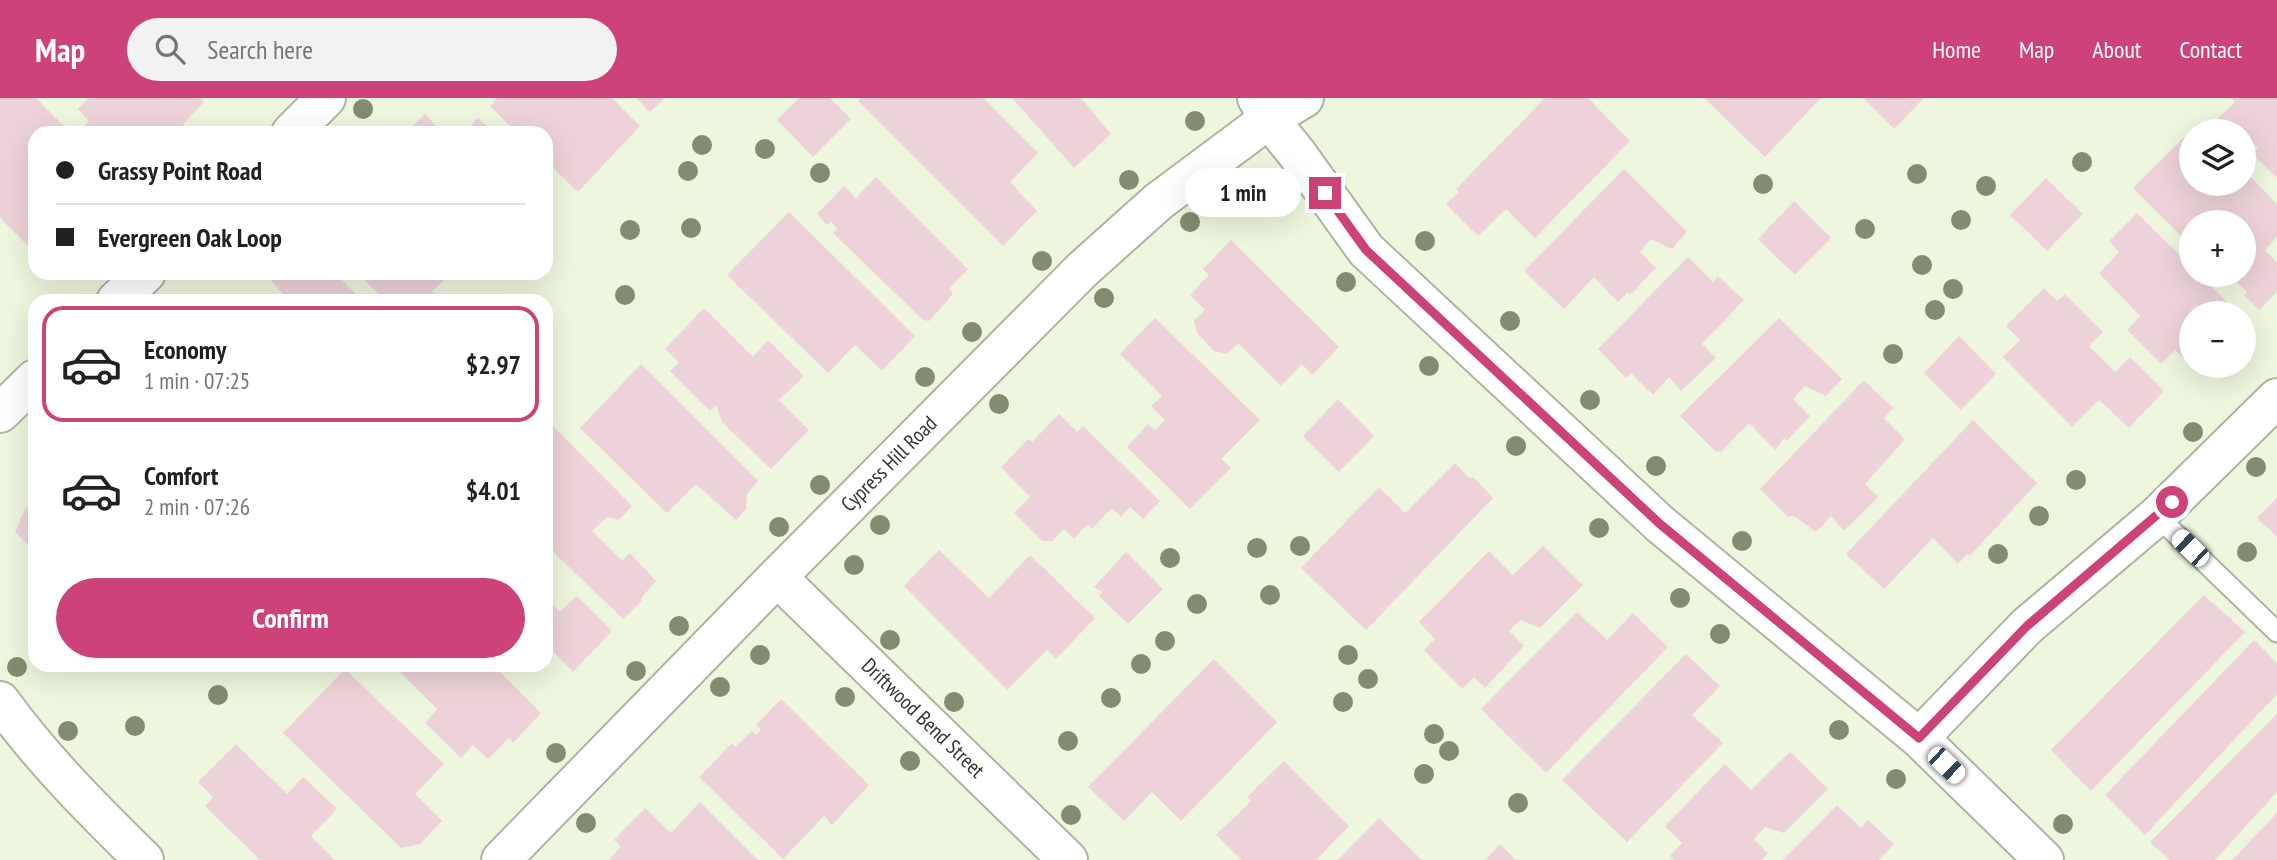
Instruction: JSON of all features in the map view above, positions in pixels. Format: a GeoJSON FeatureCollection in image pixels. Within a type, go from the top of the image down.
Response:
{"type":"FeatureCollection","features":[{"type":"Feature","properties":{"kind":"street"},"geometry":{"type":"LineString","coordinates":[[298,126],[326,98]]}},
{"type":"Feature","properties":{"kind":"street","name":"Cypress Hill Road"},"geometry":{"type":"LineString","coordinates":[[501,860],[1082,270],[1263,109],[1304,98]]}},
{"type":"Feature","properties":{"kind":"street"},"geometry":{"type":"LineString","coordinates":[[1263,109],[1366,250],[1660,524],[1919,738],[2044,860]]}},
{"type":"Feature","properties":{"kind":"street"},"geometry":{"type":"LineString","coordinates":[[124,294],[138,280]]}},
{"type":"Feature","properties":{"kind":"street"},"geometry":{"type":"LineString","coordinates":[[0,413],[28,386]]}},
{"type":"Feature","properties":{"kind":"street"},"geometry":{"type":"LineString","coordinates":[[1919,738],[2027,626],[2157,516],[2277,398]]}},
{"type":"Feature","properties":{"kind":"street","name":"Driftwood Bend Street"},"geometry":{"type":"LineString","coordinates":[[777,577],[1068,860]]}},
{"type":"Feature","properties":{"kind":"street"},"geometry":{"type":"LineString","coordinates":[[0,701],[86,803],[144,860]]}},
{"type":"Feature","properties":{"kind":"lane"},"geometry":{"type":"LineString","coordinates":[[2157,516],[2277,632]]}},
{"type":"Feature","properties":{"kind":"building"},"geometry":{"type":"Polygon","coordinates":[[[0,98],[36,98],[64,126],[28,126],[28,246],[0,218],[0,98]]]}},
{"type":"Feature","properties":{"kind":"building"},"geometry":{"type":"Polygon","coordinates":[[[89,98],[201,98],[204,102],[183,124],[184,126],[86,126],[89,121],[78,109],[89,98]]]}},
{"type":"Feature","properties":{"kind":"building"},"geometry":{"type":"Polygon","coordinates":[[[497,98],[612,98],[640,126],[578,192],[553,168],[553,126],[510,126],[490,106],[497,98]]]}},
{"type":"Feature","properties":{"kind":"building"},"geometry":{"type":"Polygon","coordinates":[[[636,98],[665,98],[650,112],[636,98]]]}},
{"type":"Feature","properties":{"kind":"building"},"geometry":{"type":"Polygon","coordinates":[[[799,98],[830,98],[851,119],[813,157],[777,120],[799,98]]]}},
{"type":"Feature","properties":{"kind":"building"},"geometry":{"type":"Polygon","coordinates":[[[861,98],[983,98],[1038,153],[1010,182],[1037,211],[1003,246],[858,101],[861,98]]]}},
{"type":"Feature","properties":{"kind":"building"},"geometry":{"type":"Polygon","coordinates":[[[1012,98],[1081,98],[1111,134],[1074,168],[1012,98]]]}},
{"type":"Feature","properties":{"kind":"building"},"geometry":{"type":"Polygon","coordinates":[[[1545,98],[1588,98],[1630,141],[1535,238],[1506,209],[1478,236],[1446,204],[1459,192],[1456,189],[1545,98]]]}},
{"type":"Feature","properties":{"kind":"building"},"geometry":{"type":"Polygon","coordinates":[[[1704,98],[1821,98],[1765,157],[1704,98]]]}},
{"type":"Feature","properties":{"kind":"building"},"geometry":{"type":"Polygon","coordinates":[[[1863,98],[1924,98],[1894,129],[1863,98]]]}},
{"type":"Feature","properties":{"kind":"building"},"geometry":{"type":"Polygon","coordinates":[[[2231,98],[2277,98],[2277,178],[2256,158],[2256,119],[2217,119],[2235,102],[2231,98]]]}},
{"type":"Feature","properties":{"kind":"building"},"geometry":{"type":"Polygon","coordinates":[[[425,114],[436,126],[413,126],[425,114]]]}},
{"type":"Feature","properties":{"kind":"building"},"geometry":{"type":"Polygon","coordinates":[[[478,118],[487,126],[471,126],[478,118]]]}},
{"type":"Feature","properties":{"kind":"building"},"geometry":{"type":"Polygon","coordinates":[[[2179,142],[2179,196],[2256,196],[2256,182],[2277,204],[2277,237],[2265,250],[2277,262],[2277,292],[2259,310],[2256,301],[2250,301],[2244,295],[2247,292],[2242,287],[2256,287],[2256,210],[2179,210],[2179,234],[2133,188],[2179,142]]]}},
{"type":"Feature","properties":{"kind":"building"},"geometry":{"type":"Polygon","coordinates":[[[1624,169],[1687,232],[1672,249],[1651,239],[1640,252],[1656,268],[1630,295],[1628,292],[1618,302],[1594,277],[1564,309],[1524,271],[1624,169]]]}},
{"type":"Feature","properties":{"kind":"building"},"geometry":{"type":"Polygon","coordinates":[[[876,177],[968,269],[949,289],[953,294],[929,321],[923,320],[833,233],[837,229],[831,221],[827,225],[817,214],[844,186],[856,198],[876,177]]]}},
{"type":"Feature","properties":{"kind":"building"},"geometry":{"type":"Polygon","coordinates":[[[2046,178],[2083,214],[2047,251],[2010,215],[2046,178]]]}},
{"type":"Feature","properties":{"kind":"building"},"geometry":{"type":"Polygon","coordinates":[[[1794,201],[1831,238],[1795,275],[1758,239],[1794,201]]]}},
{"type":"Feature","properties":{"kind":"building"},"geometry":{"type":"Polygon","coordinates":[[[789,212],[915,336],[882,371],[855,345],[828,373],[727,275],[789,212]]]}},
{"type":"Feature","properties":{"kind":"building"},"geometry":{"type":"Polygon","coordinates":[[[2137,213],[2179,254],[2179,287],[2212,287],[2226,301],[2179,301],[2179,354],[2175,350],[2161,364],[2127,330],[2140,316],[2099,273],[2119,252],[2109,241],[2137,213]]]}},
{"type":"Feature","properties":{"kind":"building"},"geometry":{"type":"Polygon","coordinates":[[[1231,240],[1339,347],[1312,375],[1302,364],[1281,386],[1238,343],[1227,354],[1214,351],[1197,333],[1194,321],[1205,310],[1190,295],[1209,275],[1203,269],[1231,240]]]}},
{"type":"Feature","properties":{"kind":"building"},"geometry":{"type":"Polygon","coordinates":[[[1688,257],[1713,282],[1718,276],[1744,300],[1702,344],[1716,358],[1681,391],[1669,377],[1653,395],[1631,373],[1626,378],[1598,349],[1688,257]]]}},
{"type":"Feature","properties":{"kind":"building"},"geometry":{"type":"Polygon","coordinates":[[[270,280],[342,280],[356,294],[283,294],[270,280]]]}},
{"type":"Feature","properties":{"kind":"building"},"geometry":{"type":"Polygon","coordinates":[[[364,280],[444,280],[432,292],[434,294],[379,294],[364,280]]]}},
{"type":"Feature","properties":{"kind":"building"},"geometry":{"type":"Polygon","coordinates":[[[2044,288],[2057,301],[2065,294],[2103,332],[2089,346],[2115,372],[2130,357],[2164,391],[2129,428],[2099,400],[2072,427],[2003,357],[2020,340],[2006,326],[2044,288]]]}},
{"type":"Feature","properties":{"kind":"building"},"geometry":{"type":"Polygon","coordinates":[[[704,308],[753,357],[768,340],[804,376],[779,400],[809,430],[771,469],[722,422],[716,405],[710,411],[670,371],[679,362],[665,349],[704,308]]]}},
{"type":"Feature","properties":{"kind":"building"},"geometry":{"type":"Polygon","coordinates":[[[1155,318],[1260,420],[1221,459],[1231,468],[1190,509],[1127,447],[1148,424],[1155,430],[1165,420],[1151,406],[1162,396],[1120,354],[1155,318]]]}},
{"type":"Feature","properties":{"kind":"building"},"geometry":{"type":"Polygon","coordinates":[[[1779,318],[1842,379],[1826,396],[1805,386],[1793,399],[1810,416],[1787,441],[1784,438],[1775,450],[1749,423],[1721,452],[1715,451],[1680,416],[1779,318]]]}},
{"type":"Feature","properties":{"kind":"building"},"geometry":{"type":"Polygon","coordinates":[[[1959,336],[1996,374],[1961,410],[1924,373],[1959,336]]]}},
{"type":"Feature","properties":{"kind":"building"},"geometry":{"type":"Polygon","coordinates":[[[641,364],[758,481],[747,494],[746,509],[736,520],[696,484],[667,513],[580,428],[641,364]]]}},
{"type":"Feature","properties":{"kind":"building"},"geometry":{"type":"Polygon","coordinates":[[[1864,380],[1893,408],[1884,418],[1905,439],[1865,484],[1878,497],[1844,531],[1831,516],[1816,532],[1794,516],[1788,517],[1760,489],[1864,380]]]}},
{"type":"Feature","properties":{"kind":"building"},"geometry":{"type":"Polygon","coordinates":[[[1338,399],[1374,436],[1339,472],[1303,436],[1338,399]]]}},
{"type":"Feature","properties":{"kind":"building"},"geometry":{"type":"Polygon","coordinates":[[[1059,414],[1077,432],[1083,426],[1160,501],[1143,519],[1130,507],[1121,517],[1112,508],[1092,529],[1088,524],[1074,539],[1064,529],[1052,541],[1042,541],[1014,513],[1030,497],[1001,467],[1028,439],[1032,442],[1059,414]]]}},
{"type":"Feature","properties":{"kind":"building"},"geometry":{"type":"Polygon","coordinates":[[[1973,420],[2037,483],[1970,556],[1967,554],[1958,564],[1933,538],[1884,589],[1846,554],[1973,420]]]}},
{"type":"Feature","properties":{"kind":"building"},"geometry":{"type":"Polygon","coordinates":[[[553,426],[632,506],[619,520],[607,517],[592,531],[622,561],[630,553],[656,581],[641,602],[623,619],[553,552],[553,426]]]}},
{"type":"Feature","properties":{"kind":"building"},"geometry":{"type":"Polygon","coordinates":[[[1455,463],[1493,498],[1366,630],[1301,568],[1379,487],[1405,513],[1455,463]]]}},
{"type":"Feature","properties":{"kind":"building"},"geometry":{"type":"Polygon","coordinates":[[[2277,498],[2277,537],[2257,518],[2277,498]]]}},
{"type":"Feature","properties":{"kind":"building"},"geometry":{"type":"Polygon","coordinates":[[[28,507],[28,545],[15,532],[28,507]]]}},
{"type":"Feature","properties":{"kind":"building"},"geometry":{"type":"Polygon","coordinates":[[[1543,546],[1583,585],[1540,628],[1520,620],[1509,631],[1524,646],[1485,688],[1474,677],[1462,689],[1424,650],[1435,639],[1419,622],[1489,551],[1513,575],[1543,546]]]}},
{"type":"Feature","properties":{"kind":"building"},"geometry":{"type":"Polygon","coordinates":[[[939,550],[989,598],[1030,555],[1095,618],[1056,659],[1047,650],[1007,690],[904,586],[939,550]]]}},
{"type":"Feature","properties":{"kind":"building"},"geometry":{"type":"Polygon","coordinates":[[[1126,552],[1163,589],[1128,624],[1099,596],[1102,592],[1094,587],[1126,552]]]}},
{"type":"Feature","properties":{"kind":"building"},"geometry":{"type":"Polygon","coordinates":[[[2204,595],[2245,632],[2091,791],[2051,750],[2204,595]]]}},
{"type":"Feature","properties":{"kind":"building"},"geometry":{"type":"Polygon","coordinates":[[[577,596],[612,631],[573,672],[553,651],[553,605],[560,612],[577,596]]]}},
{"type":"Feature","properties":{"kind":"building"},"geometry":{"type":"Polygon","coordinates":[[[1577,612],[1607,640],[1633,613],[1668,647],[1546,773],[1481,709],[1577,612]]]}},
{"type":"Feature","properties":{"kind":"building"},"geometry":{"type":"Polygon","coordinates":[[[2254,640],[2277,663],[2277,694],[2145,835],[2105,795],[2254,640]]]}},
{"type":"Feature","properties":{"kind":"building"},"geometry":{"type":"Polygon","coordinates":[[[1686,654],[1720,686],[1692,715],[1723,743],[1627,842],[1562,780],[1686,654]]]}},
{"type":"Feature","properties":{"kind":"building"},"geometry":{"type":"Polygon","coordinates":[[[1214,659],[1277,722],[1181,821],[1152,792],[1124,821],[1088,787],[1214,659]]]}},
{"type":"Feature","properties":{"kind":"building"},"geometry":{"type":"Polygon","coordinates":[[[342,672],[348,672],[444,764],[415,794],[442,821],[420,844],[401,848],[283,733],[342,672]]]}},
{"type":"Feature","properties":{"kind":"building"},"geometry":{"type":"Polygon","coordinates":[[[400,672],[500,672],[541,713],[513,743],[509,738],[488,759],[473,745],[461,758],[425,723],[437,709],[400,672]]]}},
{"type":"Feature","properties":{"kind":"building"},"geometry":{"type":"Polygon","coordinates":[[[781,699],[869,785],[832,825],[824,816],[783,859],[699,777],[732,743],[735,747],[752,731],[756,735],[761,729],[756,725],[781,699]]]}},
{"type":"Feature","properties":{"kind":"building"},"geometry":{"type":"Polygon","coordinates":[[[2277,714],[2277,792],[2215,860],[2170,860],[2150,842],[2277,714]]]}},
{"type":"Feature","properties":{"kind":"building"},"geometry":{"type":"Polygon","coordinates":[[[236,744],[287,794],[303,777],[337,809],[311,836],[335,860],[260,860],[205,806],[213,797],[198,782],[236,744]]]}},
{"type":"Feature","properties":{"kind":"building"},"geometry":{"type":"Polygon","coordinates":[[[1790,752],[1828,789],[1784,833],[1765,827],[1754,839],[1768,853],[1761,860],[1674,860],[1670,856],[1682,843],[1665,826],[1725,764],[1751,790],[1790,752]]]}},
{"type":"Feature","properties":{"kind":"building"},"geometry":{"type":"Polygon","coordinates":[[[1284,761],[1349,826],[1316,860],[1242,860],[1216,835],[1251,801],[1247,797],[1284,761]]]}},
{"type":"Feature","properties":{"kind":"building"},"geometry":{"type":"Polygon","coordinates":[[[700,802],[758,860],[609,860],[621,846],[614,840],[645,808],[671,833],[700,802]]]}},
{"type":"Feature","properties":{"kind":"building"},"geometry":{"type":"Polygon","coordinates":[[[1837,805],[1861,828],[1868,820],[1894,844],[1879,860],[1783,860],[1837,805]]]}},
{"type":"Feature","properties":{"kind":"building"},"geometry":{"type":"Polygon","coordinates":[[[2277,813],[2277,860],[2232,860],[2277,813]]]}},
{"type":"Feature","properties":{"kind":"building"},"geometry":{"type":"Polygon","coordinates":[[[1379,818],[1422,860],[1338,860],[1379,818]]]}},
{"type":"Feature","properties":{"kind":"building"},"geometry":{"type":"Polygon","coordinates":[[[1500,844],[1516,860],[1485,860],[1500,844]]]}},
{"type":"Feature","properties":{"kind":"route"},"geometry":{"type":"LineString","coordinates":[[1325,193],[1366,250],[1660,524],[1919,738],[2027,626],[2172,502]]}}]}
